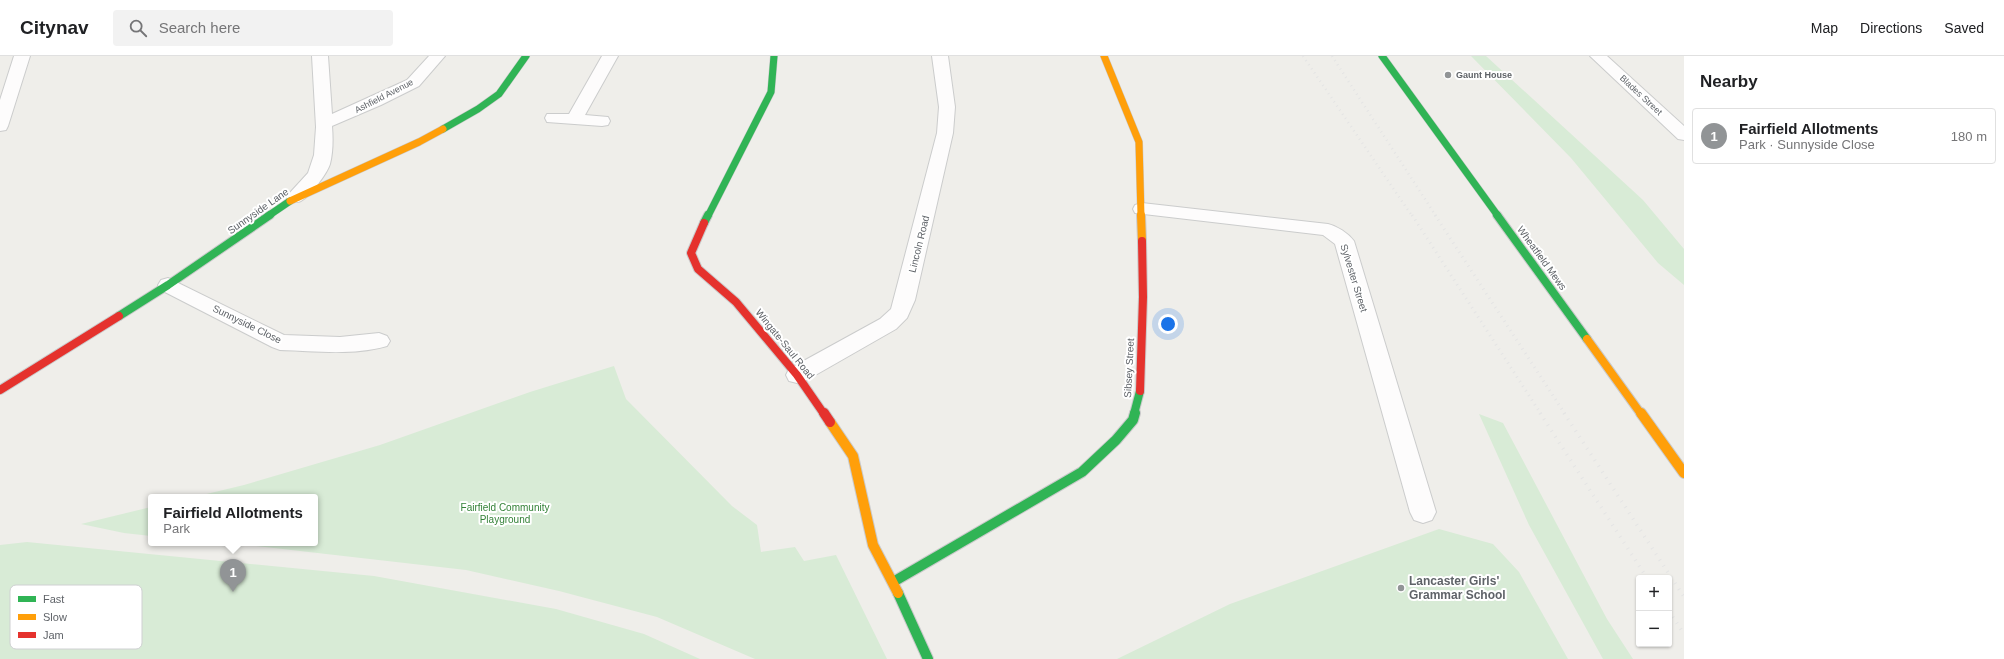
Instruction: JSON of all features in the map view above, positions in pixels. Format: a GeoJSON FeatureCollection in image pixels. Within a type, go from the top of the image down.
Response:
{"type":"FeatureCollection","features":[{"type":"Feature","properties":{"kind":"street"},"geometry":{"type":"LineString","coordinates":[[0,126],[22,56]]}},
{"type":"Feature","properties":{"kind":"street"},"geometry":{"type":"LineString","coordinates":[[295,197],[312,181],[321,163],[323,124],[320,56]]}},
{"type":"Feature","properties":{"kind":"street","name":"Ashfield Avenue"},"geometry":{"type":"LineString","coordinates":[[323,124],[375,102],[413,83],[437,56]]}},
{"type":"Feature","properties":{"kind":"street","name":"Sunnyside Lane"},"geometry":{"type":"LineString","coordinates":[[0,390],[168,285],[295,197],[419,142],[478,109],[498,94],[526,56]]}},
{"type":"Feature","properties":{"kind":"street"},"geometry":{"type":"LineString","coordinates":[[574,119],[610,56]]}},
{"type":"Feature","properties":{"kind":"street","name":"Wingate-Saul Road"},"geometry":{"type":"LineString","coordinates":[[774,56],[771,92],[696,240],[691,253],[698,269],[736,302],[797,375],[853,456],[873,545],[893,582],[928,659]]}},
{"type":"Feature","properties":{"kind":"street","name":"Lincoln Road"},"geometry":{"type":"LineString","coordinates":[[797,375],[873,333],[900,313],[905,300],[945,133],[947,107],[940,56]]}},
{"type":"Feature","properties":{"kind":"street","name":"Sibsey Street"},"geometry":{"type":"LineString","coordinates":[[893,582],[1082,472],[1116,440],[1133,420],[1140,394],[1143,297],[1142,209],[1139,142],[1104,56]]}},
{"type":"Feature","properties":{"kind":"street","name":"Wheatfield Mews"},"geometry":{"type":"LineString","coordinates":[[1382,56],[1684,473]]}},
{"type":"Feature","properties":{"kind":"street","name":"Blades Street"},"geometry":{"type":"LineString","coordinates":[[1598,56],[1684,135]]}},
{"type":"Feature","properties":{"kind":"street"},"geometry":{"type":"LineString","coordinates":[[553,118],[602,121]]}},
{"type":"Feature","properties":{"kind":"street","name":"Sylvester Street"},"geometry":{"type":"LineString","coordinates":[[1142,209],[1328,230],[1344,241],[1423,512]]}},
{"type":"Feature","properties":{"kind":"street","name":"Sunnyside Close"},"geometry":{"type":"LineString","coordinates":[[168,285],[280,342],[340,345],[379,341]]}},
{"type":"Feature","properties":{"kind":"green space"},"geometry":{"type":"Polygon","coordinates":[[[1471,56],[1486,56],[1643,200],[1684,249],[1684,285],[1658,263],[1571,158],[1471,56]]]}},
{"type":"Feature","properties":{"kind":"green space","name":"Fairfield Community Playground"},"geometry":{"type":"Polygon","coordinates":[[[614,366],[626,399],[732,506],[757,525],[761,552],[795,547],[804,561],[836,555],[887,659],[755,659],[657,617],[559,591],[466,570],[257,546],[318,546],[318,494],[206,494],[244,485],[380,445],[530,392],[614,366]]]}},
{"type":"Feature","properties":{"kind":"green space"},"geometry":{"type":"Polygon","coordinates":[[[1479,414],[1503,423],[1607,619],[1633,659],[1603,659],[1529,525],[1479,414]]]}},
{"type":"Feature","properties":{"kind":"green space"},"geometry":{"type":"Polygon","coordinates":[[[148,508],[148,536],[124,533],[81,524],[148,508]]]}},
{"type":"Feature","properties":{"kind":"green space","name":"Lancaster Girls' Grammar School"},"geometry":{"type":"Polygon","coordinates":[[[1439,529],[1493,544],[1519,572],[1568,659],[1117,659],[1230,604],[1439,529]]]}},
{"type":"Feature","properties":{"kind":"green space"},"geometry":{"type":"Polygon","coordinates":[[[27,542],[374,576],[556,609],[644,634],[700,659],[0,659],[0,545],[27,542]]]}},
{"type":"Feature","properties":{"kind":"railway"},"geometry":{"type":"LineString","coordinates":[[1303,56],[1412,216]]}},
{"type":"Feature","properties":{"kind":"railway"},"geometry":{"type":"LineString","coordinates":[[1332,56],[1436,216]]}},
{"type":"Feature","properties":{"kind":"railway"},"geometry":{"type":"LineString","coordinates":[[1412,215],[1541,414]]}},
{"type":"Feature","properties":{"kind":"railway"},"geometry":{"type":"LineString","coordinates":[[1435,215],[1565,414]]}},
{"type":"Feature","properties":{"kind":"railway"},"geometry":{"type":"LineString","coordinates":[[1540,413],[1645,575]]}},
{"type":"Feature","properties":{"kind":"railway"},"geometry":{"type":"LineString","coordinates":[[1564,413],[1684,597]]}},
{"type":"Feature","properties":{"kind":"railway"},"geometry":{"type":"LineString","coordinates":[[1672,616],[1684,634]]}},
{"type":"Feature","properties":{"kind":"traffic: fast"},"geometry":{"type":"LineString","coordinates":[[443,129],[478,109],[499,94],[526,56]]}},
{"type":"Feature","properties":{"kind":"traffic: fast"},"geometry":{"type":"LineString","coordinates":[[704,223],[771,92],[774,56]]}},
{"type":"Feature","properties":{"kind":"traffic: fast"},"geometry":{"type":"LineString","coordinates":[[1382,56],[1587,339]]}},
{"type":"Feature","properties":{"kind":"traffic: fast"},"geometry":{"type":"LineString","coordinates":[[119,316],[168,285],[290,201]]}},
{"type":"Feature","properties":{"kind":"traffic: fast"},"geometry":{"type":"LineString","coordinates":[[893,582],[1082,472],[1116,440],[1133,420],[1140,391]]}},
{"type":"Feature","properties":{"kind":"traffic: fast"},"geometry":{"type":"LineString","coordinates":[[898,593],[928,659]]}},
{"type":"Feature","properties":{"kind":"traffic: slow"},"geometry":{"type":"LineString","coordinates":[[1104,56],[1139,142],[1142,241]]}},
{"type":"Feature","properties":{"kind":"traffic: slow"},"geometry":{"type":"LineString","coordinates":[[290,201],[419,142],[443,129]]}},
{"type":"Feature","properties":{"kind":"traffic: slow"},"geometry":{"type":"LineString","coordinates":[[1587,339],[1684,473]]}},
{"type":"Feature","properties":{"kind":"traffic: slow"},"geometry":{"type":"LineString","coordinates":[[830,422],[853,456],[873,545],[898,593]]}},
{"type":"Feature","properties":{"kind":"traffic: jam"},"geometry":{"type":"LineString","coordinates":[[704,223],[691,253],[698,269],[736,302],[797,375],[830,422]]}},
{"type":"Feature","properties":{"kind":"traffic: jam"},"geometry":{"type":"LineString","coordinates":[[1140,391],[1143,297],[1142,241]]}},
{"type":"Feature","properties":{"kind":"traffic: jam"},"geometry":{"type":"LineString","coordinates":[[0,390],[119,316]]}},
{"type":"Feature","properties":{"kind":"place","name":"Gaunt House"},"geometry":{"type":"Point","coordinates":[1448,75]}},
{"type":"Feature","properties":{"kind":"place","name":"Lancaster Girls' Grammar School"},"geometry":{"type":"Point","coordinates":[1401,588]}},
{"type":"Feature","properties":{"kind":"place","name":"Fairfield Allotments"},"geometry":{"type":"Point","coordinates":[233,592]}}]}
